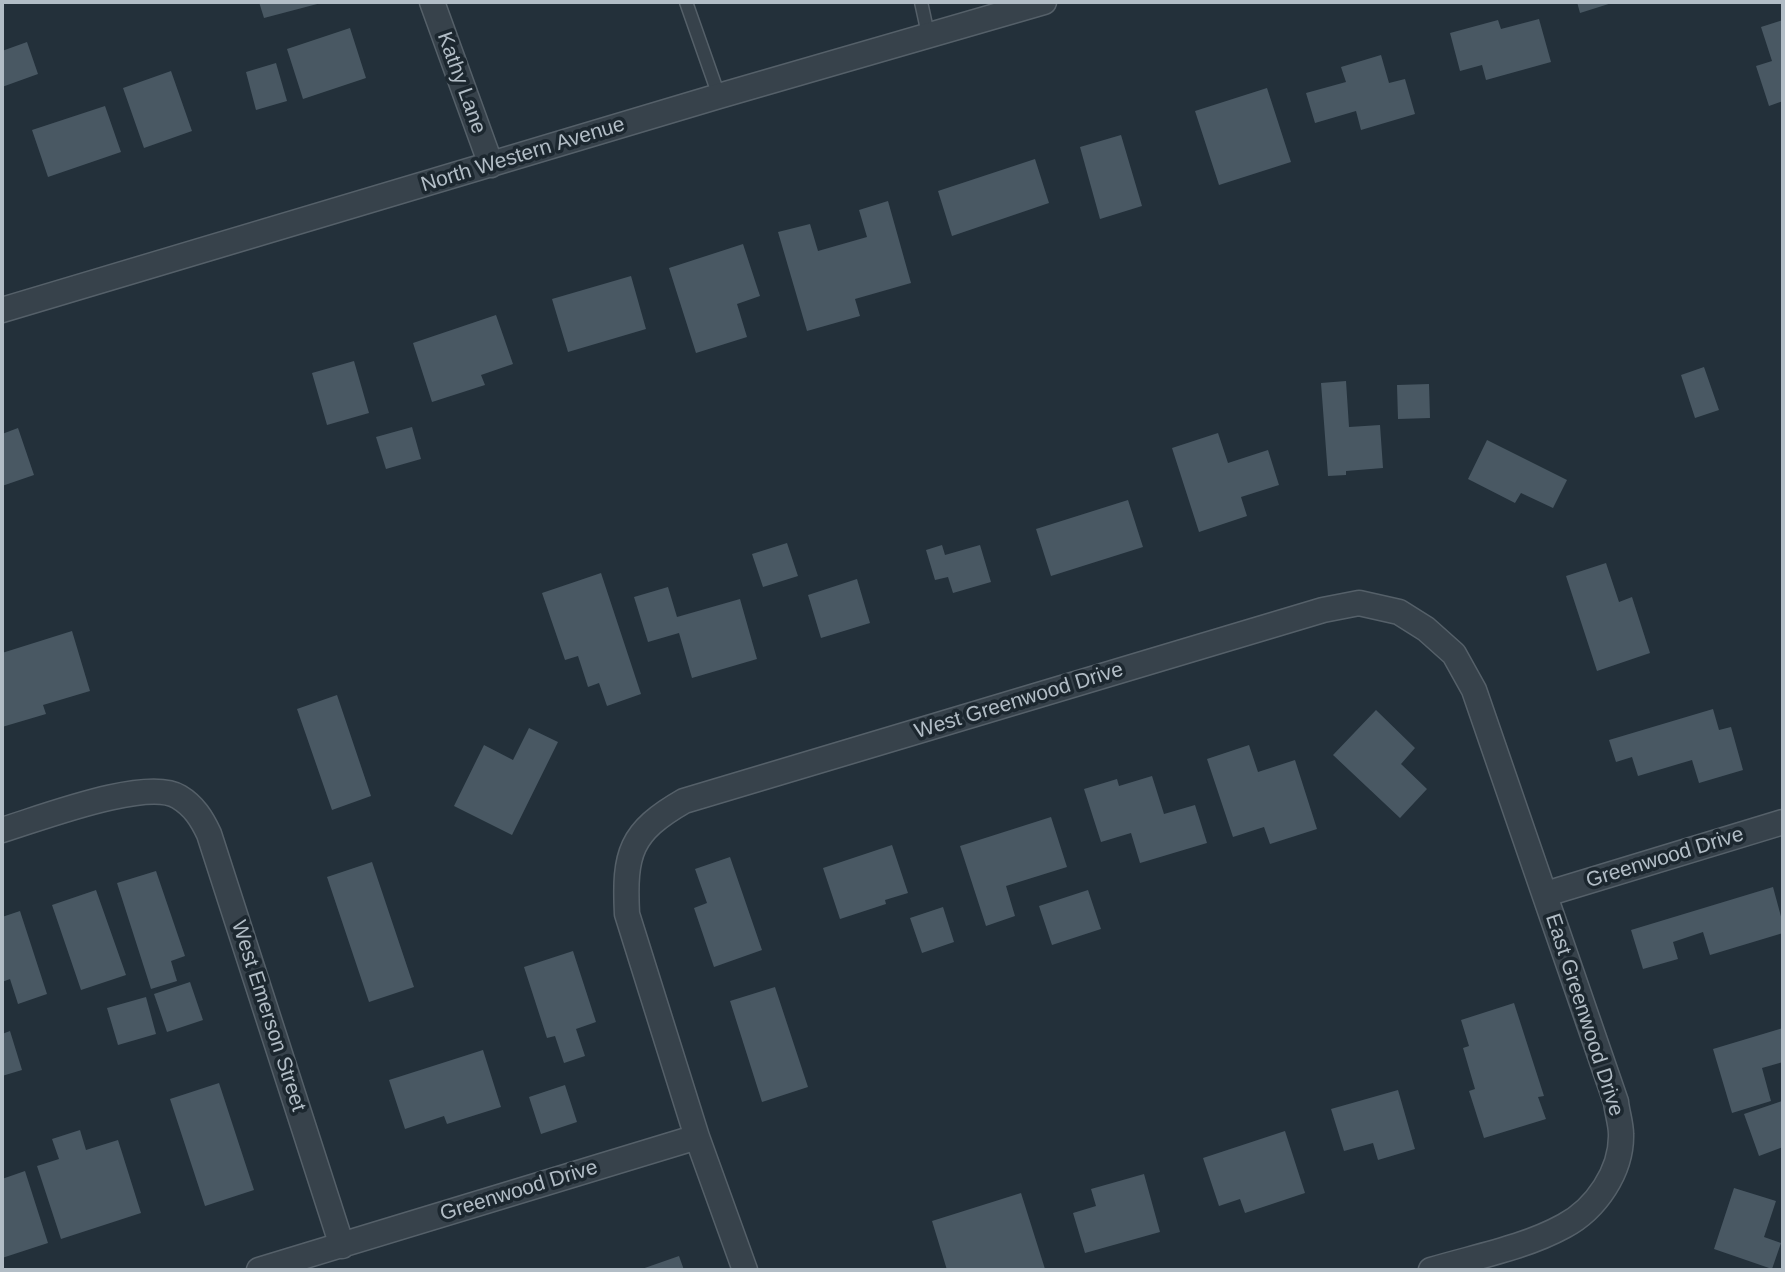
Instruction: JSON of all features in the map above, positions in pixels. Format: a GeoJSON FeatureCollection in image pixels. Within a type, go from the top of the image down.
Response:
{"type":"FeatureCollection","features":[{"type":"Feature","properties":{"kind":"street","name":"Kathy Lane"},"geometry":{"type":"LineString","coordinates":[[432,2],[491,164]]}},
{"type":"Feature","properties":{"kind":"street","name":"North Western Avenue"},"geometry":{"type":"LineString","coordinates":[[2,310],[928,34],[1044,2]]}},
{"type":"Feature","properties":{"kind":"street","name":"West Greenwood Drive"},"geometry":{"type":"LineString","coordinates":[[697,1137],[627,914],[625,877],[635,843],[656,817],[684,801],[1323,610],[1359,603],[1399,612],[1426,629],[1454,654],[1474,690],[1546,894]]}},
{"type":"Feature","properties":{"kind":"street","name":"West Emerson Street"},"geometry":{"type":"LineString","coordinates":[[2,830],[130,792],[156,790],[178,796],[200,815],[209,834],[342,1246]]}},
{"type":"Feature","properties":{"kind":"street","name":"Greenwood Drive"},"geometry":{"type":"LineString","coordinates":[[1546,894],[1783,822]]}},
{"type":"Feature","properties":{"kind":"street","name":"East Greenwood Drive"},"geometry":{"type":"LineString","coordinates":[[1431,1270],[1531,1240],[1566,1226],[1604,1190],[1617,1164],[1621,1134],[1616,1102],[1546,894]]}},
{"type":"Feature","properties":{"kind":"street","name":"Greenwood Drive"},"geometry":{"type":"LineString","coordinates":[[259,1270],[697,1137]]}},
{"type":"Feature","properties":{"kind":"street"},"geometry":{"type":"LineString","coordinates":[[697,1137],[745,1270]]}},
{"type":"Feature","properties":{"kind":"lane"},"geometry":{"type":"LineString","coordinates":[[686,2],[719,96]]}},
{"type":"Feature","properties":{"kind":"lane"},"geometry":{"type":"LineString","coordinates":[[920,2],[928,34]]}},
{"type":"Feature","properties":{"kind":"building"},"geometry":{"type":"Polygon","coordinates":[[[259,2],[320,2],[321,3],[264,18],[259,2]]]}},
{"type":"Feature","properties":{"kind":"building"},"geometry":{"type":"Polygon","coordinates":[[[1577,2],[1615,2],[1580,13],[1577,2]]]}},
{"type":"Feature","properties":{"kind":"building"},"geometry":{"type":"Polygon","coordinates":[[[1539,19],[1551,62],[1486,80],[1482,65],[1460,71],[1450,33],[1498,20],[1501,29],[1539,19]]]}},
{"type":"Feature","properties":{"kind":"building"},"geometry":{"type":"Polygon","coordinates":[[[1783,20],[1783,101],[1769,106],[1756,66],[1772,61],[1761,27],[1783,20]]]}},
{"type":"Feature","properties":{"kind":"building"},"geometry":{"type":"Polygon","coordinates":[[[350,28],[366,78],[303,99],[287,49],[350,28]]]}},
{"type":"Feature","properties":{"kind":"building"},"geometry":{"type":"Polygon","coordinates":[[[27,42],[38,74],[2,87],[2,51],[27,42]]]}},
{"type":"Feature","properties":{"kind":"building"},"geometry":{"type":"Polygon","coordinates":[[[1381,55],[1389,83],[1405,79],[1415,114],[1361,130],[1356,111],[1315,123],[1306,93],[1346,82],[1341,67],[1381,55]]]}},
{"type":"Feature","properties":{"kind":"building"},"geometry":{"type":"Polygon","coordinates":[[[276,63],[287,101],[256,110],[246,72],[276,63]]]}},
{"type":"Feature","properties":{"kind":"building"},"geometry":{"type":"Polygon","coordinates":[[[171,71],[192,131],[144,148],[123,88],[171,71]]]}},
{"type":"Feature","properties":{"kind":"building"},"geometry":{"type":"Polygon","coordinates":[[[1267,88],[1291,162],[1219,185],[1195,111],[1267,88]]]}},
{"type":"Feature","properties":{"kind":"building"},"geometry":{"type":"Polygon","coordinates":[[[105,106],[121,152],[48,177],[32,130],[105,106]]]}},
{"type":"Feature","properties":{"kind":"building"},"geometry":{"type":"Polygon","coordinates":[[[1121,135],[1142,206],[1100,219],[1080,147],[1121,135]]]}},
{"type":"Feature","properties":{"kind":"building"},"geometry":{"type":"Polygon","coordinates":[[[1035,159],[1049,203],[952,236],[938,191],[1035,159]]]}},
{"type":"Feature","properties":{"kind":"building"},"geometry":{"type":"Polygon","coordinates":[[[888,201],[911,283],[855,299],[860,316],[807,331],[778,232],[810,224],[818,251],[867,237],[859,210],[888,201]]]}},
{"type":"Feature","properties":{"kind":"building"},"geometry":{"type":"Polygon","coordinates":[[[743,244],[760,296],[737,304],[747,337],[696,353],[669,268],[743,244]]]}},
{"type":"Feature","properties":{"kind":"building"},"geometry":{"type":"Polygon","coordinates":[[[631,276],[646,329],[568,352],[552,299],[631,276]]]}},
{"type":"Feature","properties":{"kind":"building"},"geometry":{"type":"Polygon","coordinates":[[[496,315],[513,364],[481,375],[485,385],[432,402],[413,343],[496,315]]]}},
{"type":"Feature","properties":{"kind":"building"},"geometry":{"type":"Polygon","coordinates":[[[354,361],[369,413],[327,425],[312,373],[354,361]]]}},
{"type":"Feature","properties":{"kind":"building"},"geometry":{"type":"Polygon","coordinates":[[[1704,367],[1719,410],[1695,418],[1681,375],[1704,367]]]}},
{"type":"Feature","properties":{"kind":"building"},"geometry":{"type":"Polygon","coordinates":[[[1346,381],[1349,427],[1380,425],[1383,468],[1346,471],[1346,475],[1328,476],[1321,383],[1346,381]]]}},
{"type":"Feature","properties":{"kind":"building"},"geometry":{"type":"Polygon","coordinates":[[[1429,384],[1430,418],[1398,419],[1397,385],[1429,384]]]}},
{"type":"Feature","properties":{"kind":"building"},"geometry":{"type":"Polygon","coordinates":[[[412,427],[421,459],[386,469],[376,437],[412,427]]]}},
{"type":"Feature","properties":{"kind":"building"},"geometry":{"type":"Polygon","coordinates":[[[18,428],[34,475],[2,486],[2,434],[18,428]]]}},
{"type":"Feature","properties":{"kind":"building"},"geometry":{"type":"Polygon","coordinates":[[[1218,433],[1228,463],[1268,450],[1279,485],[1241,497],[1247,516],[1199,532],[1172,448],[1218,433]]]}},
{"type":"Feature","properties":{"kind":"building"},"geometry":{"type":"Polygon","coordinates":[[[1487,440],[1567,480],[1553,508],[1521,493],[1515,503],[1468,479],[1487,440]]]}},
{"type":"Feature","properties":{"kind":"building"},"geometry":{"type":"Polygon","coordinates":[[[1128,500],[1143,547],[1051,576],[1036,529],[1128,500]]]}},
{"type":"Feature","properties":{"kind":"building"},"geometry":{"type":"Polygon","coordinates":[[[787,543],[798,576],[763,587],[752,554],[787,543]]]}},
{"type":"Feature","properties":{"kind":"building"},"geometry":{"type":"Polygon","coordinates":[[[942,545],[945,555],[980,545],[991,582],[953,593],[948,577],[935,580],[926,550],[942,545]]]}},
{"type":"Feature","properties":{"kind":"building"},"geometry":{"type":"Polygon","coordinates":[[[1606,563],[1619,602],[1632,597],[1650,653],[1597,671],[1566,576],[1606,563]]]}},
{"type":"Feature","properties":{"kind":"building"},"geometry":{"type":"Polygon","coordinates":[[[601,573],[641,694],[607,706],[599,683],[588,687],[578,656],[565,660],[542,593],[601,573]]]}},
{"type":"Feature","properties":{"kind":"building"},"geometry":{"type":"Polygon","coordinates":[[[857,579],[870,623],[821,638],[808,595],[857,579]]]}},
{"type":"Feature","properties":{"kind":"building"},"geometry":{"type":"Polygon","coordinates":[[[668,587],[677,617],[740,599],[757,659],[692,678],[679,633],[648,642],[634,597],[668,587]]]}},
{"type":"Feature","properties":{"kind":"building"},"geometry":{"type":"Polygon","coordinates":[[[72,631],[90,691],[43,705],[46,714],[2,727],[2,653],[72,631]]]}},
{"type":"Feature","properties":{"kind":"building"},"geometry":{"type":"Polygon","coordinates":[[[337,695],[371,796],[332,810],[297,709],[337,695]]]}},
{"type":"Feature","properties":{"kind":"building"},"geometry":{"type":"Polygon","coordinates":[[[1713,709],[1719,730],[1731,727],[1743,770],[1699,783],[1692,760],[1638,776],[1632,757],[1616,762],[1609,740],[1713,709]]]}},
{"type":"Feature","properties":{"kind":"building"},"geometry":{"type":"Polygon","coordinates":[[[1376,710],[1415,748],[1401,764],[1427,789],[1400,818],[1333,755],[1376,710]]]}},
{"type":"Feature","properties":{"kind":"building"},"geometry":{"type":"Polygon","coordinates":[[[529,728],[558,742],[512,835],[454,806],[484,745],[513,760],[529,728]]]}},
{"type":"Feature","properties":{"kind":"building"},"geometry":{"type":"Polygon","coordinates":[[[1249,745],[1258,772],[1295,760],[1317,829],[1270,844],[1264,827],[1233,837],[1207,759],[1249,745]]]}},
{"type":"Feature","properties":{"kind":"building"},"geometry":{"type":"Polygon","coordinates":[[[1152,776],[1164,814],[1195,805],[1207,843],[1140,863],[1131,833],[1101,842],[1084,789],[1117,779],[1119,786],[1152,776]]]}},
{"type":"Feature","properties":{"kind":"building"},"geometry":{"type":"Polygon","coordinates":[[[1051,817],[1067,867],[1006,886],[1015,916],[986,926],[960,846],[1051,817]]]}},
{"type":"Feature","properties":{"kind":"building"},"geometry":{"type":"Polygon","coordinates":[[[892,845],[908,893],[885,900],[886,904],[840,919],[823,868],[892,845]]]}},
{"type":"Feature","properties":{"kind":"building"},"geometry":{"type":"Polygon","coordinates":[[[730,857],[762,950],[714,967],[694,908],[707,903],[695,869],[730,857]]]}},
{"type":"Feature","properties":{"kind":"building"},"geometry":{"type":"Polygon","coordinates":[[[372,862],[414,987],[369,1002],[327,877],[372,862]]]}},
{"type":"Feature","properties":{"kind":"building"},"geometry":{"type":"Polygon","coordinates":[[[156,871],[185,956],[171,961],[177,981],[151,989],[117,883],[156,871]]]}},
{"type":"Feature","properties":{"kind":"building"},"geometry":{"type":"Polygon","coordinates":[[[1773,887],[1783,933],[1710,955],[1703,932],[1673,942],[1678,959],[1643,969],[1631,930],[1773,887]]]}},
{"type":"Feature","properties":{"kind":"building"},"geometry":{"type":"Polygon","coordinates":[[[96,890],[126,975],[81,990],[52,905],[96,890]]]}},
{"type":"Feature","properties":{"kind":"building"},"geometry":{"type":"Polygon","coordinates":[[[1088,890],[1101,929],[1052,945],[1039,906],[1088,890]]]}},
{"type":"Feature","properties":{"kind":"building"},"geometry":{"type":"Polygon","coordinates":[[[943,907],[954,942],[922,953],[910,918],[943,907]]]}},
{"type":"Feature","properties":{"kind":"building"},"geometry":{"type":"Polygon","coordinates":[[[20,911],[47,994],[18,1004],[10,979],[2,982],[2,917],[20,911]]]}},
{"type":"Feature","properties":{"kind":"building"},"geometry":{"type":"Polygon","coordinates":[[[573,951],[596,1022],[576,1029],[585,1056],[564,1063],[555,1036],[547,1038],[524,967],[573,951]]]}},
{"type":"Feature","properties":{"kind":"building"},"geometry":{"type":"Polygon","coordinates":[[[190,982],[203,1020],[167,1032],[154,994],[190,982]]]}},
{"type":"Feature","properties":{"kind":"building"},"geometry":{"type":"Polygon","coordinates":[[[775,987],[808,1087],[762,1102],[730,1001],[775,987]]]}},
{"type":"Feature","properties":{"kind":"building"},"geometry":{"type":"Polygon","coordinates":[[[146,997],[156,1034],[118,1045],[107,1008],[146,997]]]}},
{"type":"Feature","properties":{"kind":"building"},"geometry":{"type":"Polygon","coordinates":[[[1514,1003],[1544,1096],[1538,1097],[1546,1119],[1484,1138],[1469,1091],[1475,1089],[1463,1048],[1469,1046],[1461,1020],[1514,1003]]]}},
{"type":"Feature","properties":{"kind":"building"},"geometry":{"type":"Polygon","coordinates":[[[1783,1028],[1783,1062],[1762,1068],[1771,1101],[1732,1113],[1713,1049],[1783,1028]]]}},
{"type":"Feature","properties":{"kind":"building"},"geometry":{"type":"Polygon","coordinates":[[[10,1031],[22,1070],[2,1076],[2,1034],[10,1031]]]}},
{"type":"Feature","properties":{"kind":"building"},"geometry":{"type":"Polygon","coordinates":[[[483,1050],[501,1107],[447,1124],[444,1116],[405,1129],[389,1080],[483,1050]]]}},
{"type":"Feature","properties":{"kind":"building"},"geometry":{"type":"Polygon","coordinates":[[[219,1083],[254,1190],[205,1206],[170,1099],[219,1083]]]}},
{"type":"Feature","properties":{"kind":"building"},"geometry":{"type":"Polygon","coordinates":[[[565,1085],[577,1122],[541,1134],[529,1097],[565,1085]]]}},
{"type":"Feature","properties":{"kind":"building"},"geometry":{"type":"Polygon","coordinates":[[[1398,1090],[1415,1149],[1378,1160],[1373,1143],[1344,1151],[1331,1109],[1398,1090]]]}},
{"type":"Feature","properties":{"kind":"building"},"geometry":{"type":"Polygon","coordinates":[[[1782,1101],[1783,1147],[1759,1156],[1744,1114],[1782,1101]]]}},
{"type":"Feature","properties":{"kind":"building"},"geometry":{"type":"Polygon","coordinates":[[[80,1130],[86,1150],[118,1140],[141,1213],[61,1239],[37,1166],[59,1159],[52,1139],[80,1130]]]}},
{"type":"Feature","properties":{"kind":"building"},"geometry":{"type":"Polygon","coordinates":[[[1285,1131],[1305,1193],[1245,1213],[1240,1199],[1219,1206],[1203,1158],[1285,1131]]]}},
{"type":"Feature","properties":{"kind":"building"},"geometry":{"type":"Polygon","coordinates":[[[25,1171],[48,1243],[2,1258],[2,1179],[25,1171]]]}},
{"type":"Feature","properties":{"kind":"building"},"geometry":{"type":"Polygon","coordinates":[[[1144,1174],[1160,1232],[1085,1253],[1073,1213],[1096,1206],[1091,1189],[1144,1174]]]}},
{"type":"Feature","properties":{"kind":"building"},"geometry":{"type":"Polygon","coordinates":[[[1734,1188],[1776,1201],[1764,1237],[1781,1243],[1772,1269],[1714,1249],[1734,1188]]]}},
{"type":"Feature","properties":{"kind":"building"},"geometry":{"type":"Polygon","coordinates":[[[1021,1193],[1045,1269],[947,1270],[932,1221],[1021,1193]]]}},
{"type":"Feature","properties":{"kind":"building"},"geometry":{"type":"Polygon","coordinates":[[[679,1256],[684,1270],[639,1270],[679,1256]]]}}]}
